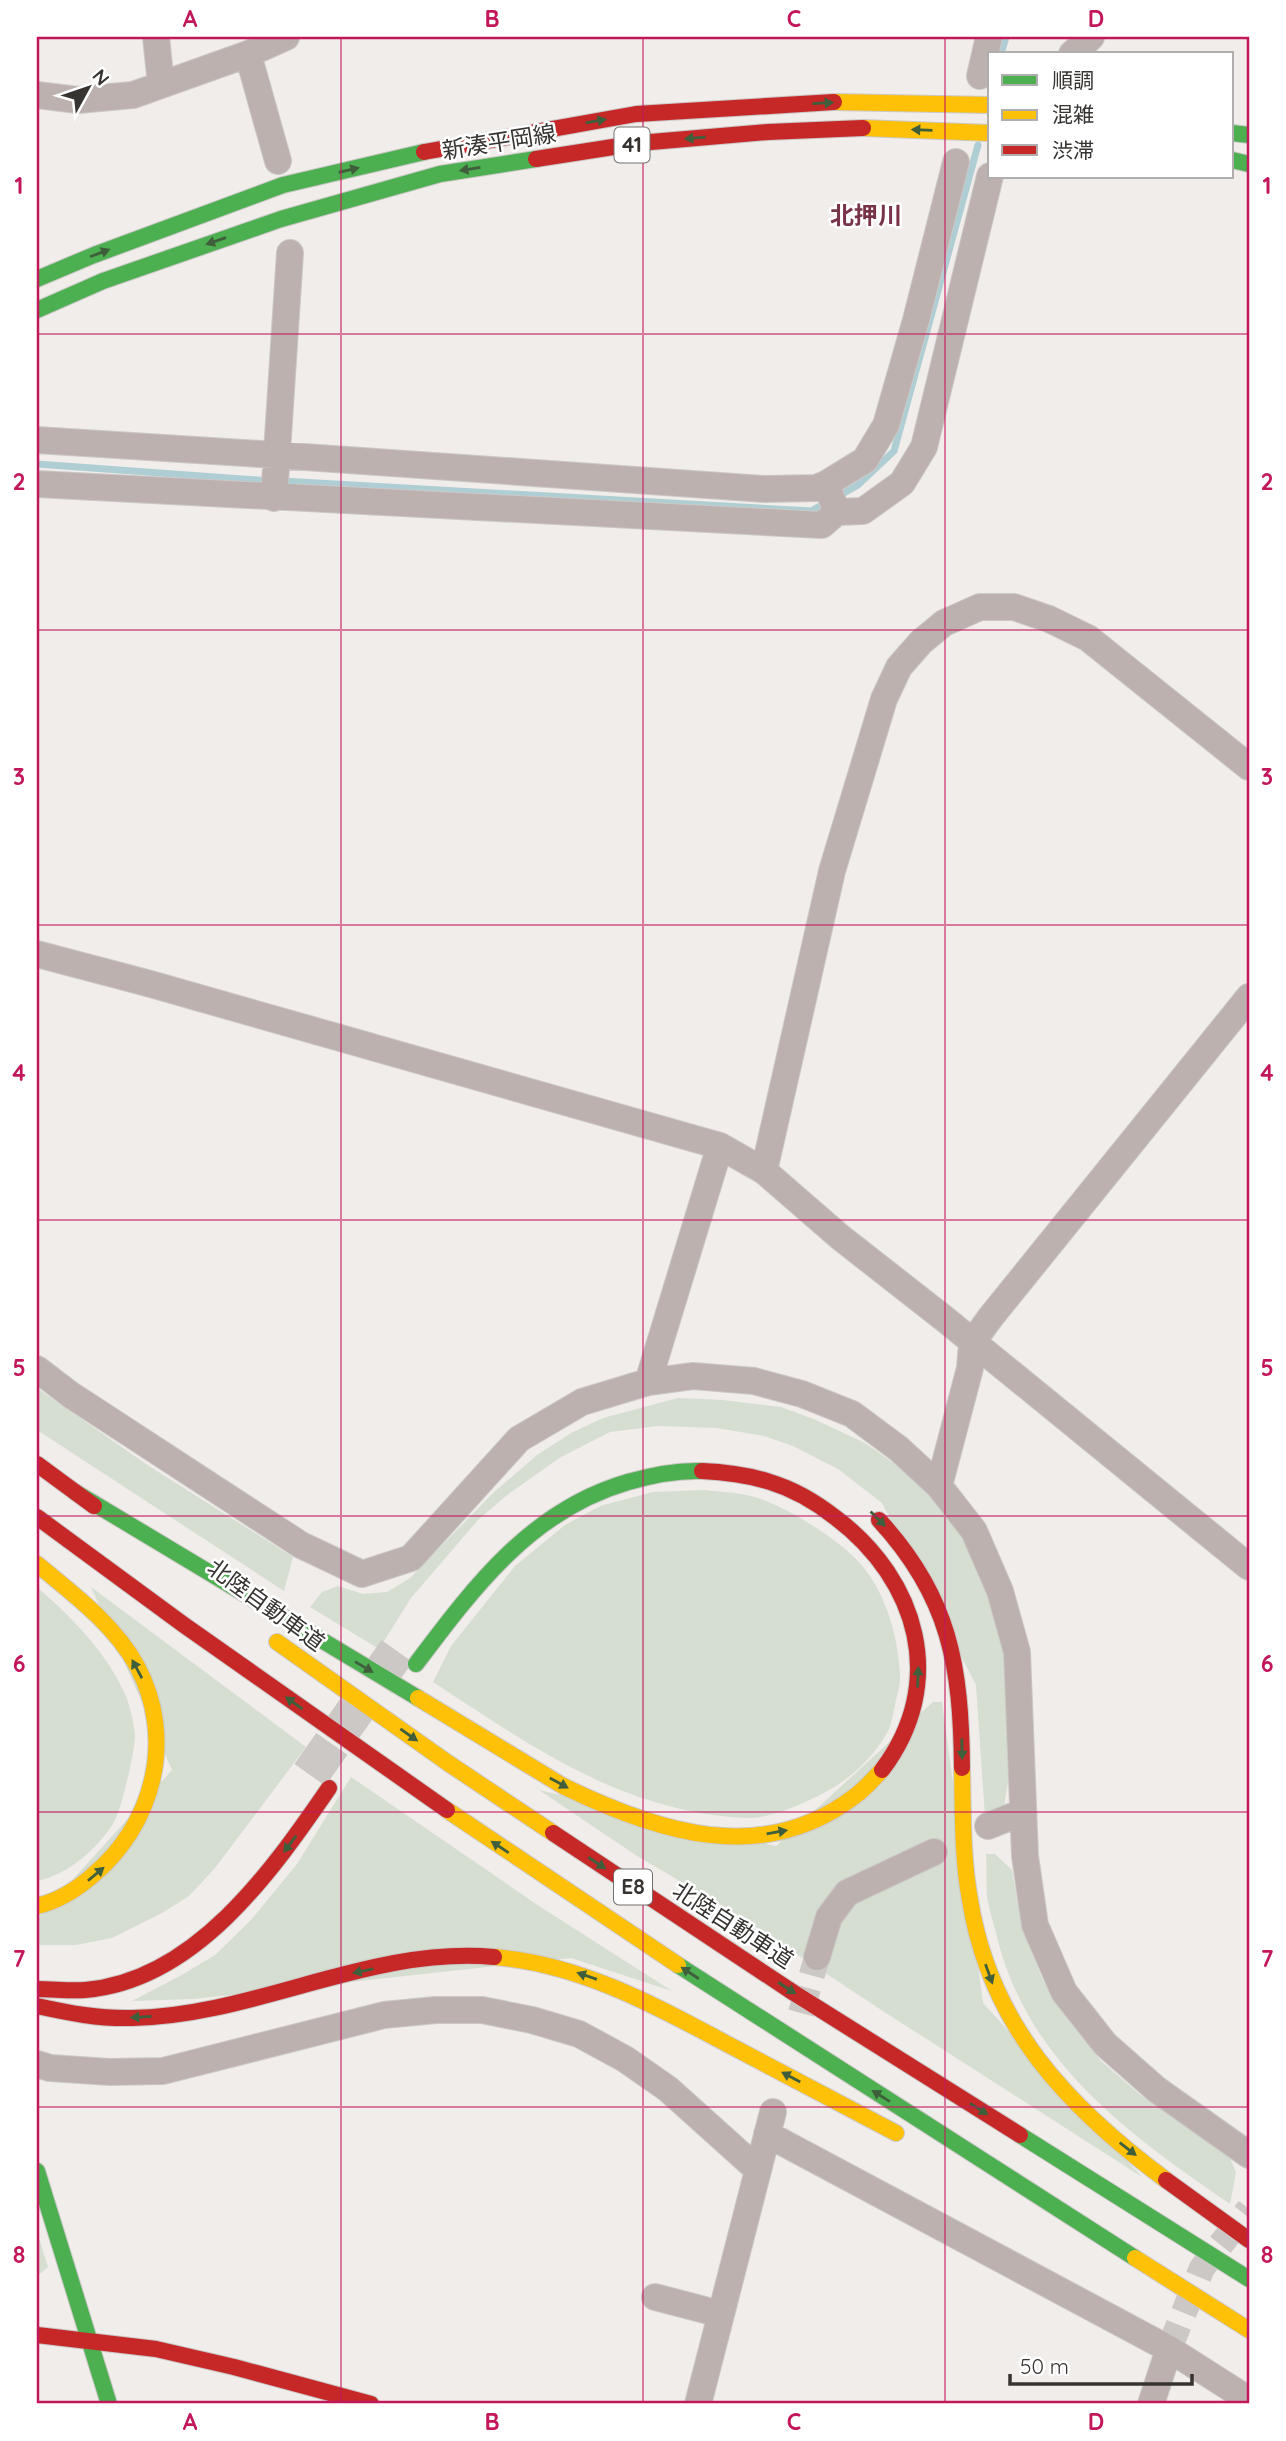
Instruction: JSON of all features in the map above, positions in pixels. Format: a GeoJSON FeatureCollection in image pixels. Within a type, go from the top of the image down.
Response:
{"type":"FeatureCollection","features":[{"type":"Feature","properties":{"kind":"main road","name":"新湊平岡線"},"geometry":{"type":"LineString","coordinates":[[37,279],[282,185],[454,145],[635,114],[830,102],[988,105]]}},
{"type":"Feature","properties":{"kind":"main road","name":"新湊平岡線"},"geometry":{"type":"LineString","coordinates":[[37,310],[103,281],[281,219],[440,174],[639,144],[768,132],[858,128],[988,132]]}},
{"type":"Feature","properties":{"kind":"main road","name":"北陸自動車道"},"geometry":{"type":"LineString","coordinates":[[37,1464],[208,1591]]}},
{"type":"Feature","properties":{"kind":"main road"},"geometry":{"type":"LineString","coordinates":[[75,1492],[563,1786],[600,1804],[672,1829],[743,1837],[812,1824],[843,1806],[868,1786],[890,1762],[905,1736],[915,1709],[919,1680],[918,1648],[911,1616],[898,1587],[880,1559],[856,1532],[830,1512],[780,1486],[732,1472],[698,1469],[663,1471],[595,1491],[532,1530],[503,1556],[477,1586],[416,1664]]}},
{"type":"Feature","properties":{"kind":"main road"},"geometry":{"type":"LineString","coordinates":[[870,1511],[895,1536],[916,1564],[947,1629],[956,1665],[960,1700],[965,1864],[970,1905],[989,1976],[1004,2009],[1022,2041],[1046,2072],[1098,2126],[1249,2240]]}},
{"type":"Feature","properties":{"kind":"main road","name":"E8"},"geometry":{"type":"LineString","coordinates":[[37,1517],[409,1786],[786,2036],[1249,2330]]}},
{"type":"Feature","properties":{"kind":"main road"},"geometry":{"type":"LineString","coordinates":[[37,1564],[94,1614],[118,1639],[137,1667],[151,1699],[157,1732],[157,1764],[151,1795],[121,1850],[98,1874],[72,1892],[37,1906]]}},
{"type":"Feature","properties":{"kind":"main road","name":"北陸自動車道"},"geometry":{"type":"LineString","coordinates":[[263,1632],[448,1763],[783,1985],[1249,2279]]}},
{"type":"Feature","properties":{"kind":"main road"},"geometry":{"type":"LineString","coordinates":[[37,1989],[90,1989],[124,1980],[154,1969],[202,1940],[248,1897],[294,1839],[329,1788]]}},
{"type":"Feature","properties":{"kind":"main road"},"geometry":{"type":"LineString","coordinates":[[37,2006],[79,2017],[150,2017],[235,2003],[403,1962],[481,1955],[526,1961],[605,1982],[646,2001],[911,2141]]}},
{"type":"Feature","properties":{"kind":"main road"},"geometry":{"type":"LineString","coordinates":[[37,2171],[109,2404]]}},
{"type":"Feature","properties":{"kind":"main road"},"geometry":{"type":"LineString","coordinates":[[994,2186],[1196,2296]]}},
{"type":"Feature","properties":{"kind":"main road"},"geometry":{"type":"LineString","coordinates":[[37,2335],[156,2350],[221,2364],[371,2404]]}},
{"type":"Feature","properties":{"kind":"street"},"geometry":{"type":"LineString","coordinates":[[156,37],[161,85]]}},
{"type":"Feature","properties":{"kind":"street"},"geometry":{"type":"LineString","coordinates":[[37,95],[78,100],[133,95],[248,54],[286,37]]}},
{"type":"Feature","properties":{"kind":"street"},"geometry":{"type":"LineString","coordinates":[[980,76],[989,37]]}},
{"type":"Feature","properties":{"kind":"street"},"geometry":{"type":"LineString","coordinates":[[1074,52],[1091,37]]}},
{"type":"Feature","properties":{"kind":"street"},"geometry":{"type":"LineString","coordinates":[[248,54],[278,161]]}},
{"type":"Feature","properties":{"kind":"street"},"geometry":{"type":"LineString","coordinates":[[37,440],[765,489],[816,488],[865,460],[886,425],[956,162]]}},
{"type":"Feature","properties":{"kind":"street"},"geometry":{"type":"LineString","coordinates":[[37,484],[822,525],[837,512],[863,511],[902,483],[925,447],[990,178]]}},
{"type":"Feature","properties":{"kind":"street"},"geometry":{"type":"LineString","coordinates":[[274,498],[290,253]]}},
{"type":"Feature","properties":{"kind":"street"},"geometry":{"type":"LineString","coordinates":[[826,484],[837,512]]}},
{"type":"Feature","properties":{"kind":"street"},"geometry":{"type":"LineString","coordinates":[[764,1171],[832,871],[884,699],[899,667],[921,642],[944,623],[980,607],[1014,607],[1049,619],[1088,638],[1249,767]]}},
{"type":"Feature","properties":{"kind":"street"},"geometry":{"type":"LineString","coordinates":[[37,954],[720,1146],[764,1171],[841,1237],[1249,1567]]}},
{"type":"Feature","properties":{"kind":"street"},"geometry":{"type":"LineString","coordinates":[[939,1486],[970,1368],[972,1343],[1249,997]]}},
{"type":"Feature","properties":{"kind":"street"},"geometry":{"type":"LineString","coordinates":[[648,1382],[720,1146]]}},
{"type":"Feature","properties":{"kind":"street"},"geometry":{"type":"LineString","coordinates":[[37,1369],[71,1395],[301,1545],[362,1574],[411,1558],[519,1440],[582,1402],[648,1382],[693,1376],[754,1381],[802,1394],[852,1414],[899,1449],[939,1486],[974,1531],[1000,1591],[1017,1652],[1025,1856],[1035,1925],[1064,1992],[1105,2044],[1156,2089],[1249,2155]]}},
{"type":"Feature","properties":{"kind":"street"},"geometry":{"type":"LineString","coordinates":[[988,1826],[1023,1812]]}},
{"type":"Feature","properties":{"kind":"street"},"geometry":{"type":"LineString","coordinates":[[817,1957],[829,1917],[847,1893],[934,1852]]}},
{"type":"Feature","properties":{"kind":"street"},"geometry":{"type":"LineString","coordinates":[[37,2064],[110,2072],[163,2071],[384,2015],[436,2010],[482,2010],[532,2020],[579,2034],[625,2059],[668,2089],[757,2169]]}},
{"type":"Feature","properties":{"kind":"street"},"geometry":{"type":"LineString","coordinates":[[698,2404],[770,2123],[1169,2349],[1249,2400]]}},
{"type":"Feature","properties":{"kind":"street"},"geometry":{"type":"LineString","coordinates":[[655,2297],[720,2314]]}},
{"type":"Feature","properties":{"kind":"street"},"geometry":{"type":"LineString","coordinates":[[1151,2404],[1169,2349]]}},
{"type":"Feature","properties":{"kind":"shaded area"},"geometry":{"type":"Polygon","coordinates":[[[37,1388],[149,1466],[293,1557],[284,1591],[37,1430],[37,1388]]]}},
{"type":"Feature","properties":{"kind":"shaded area"},"geometry":{"type":"Polygon","coordinates":[[[678,1398],[781,1407],[816,1420],[865,1443],[905,1471],[951,1517],[972,1548],[992,1594],[1007,1658],[1008,1782],[1004,1806],[985,1817],[976,1685],[882,1503],[838,1469],[793,1446],[764,1436],[717,1428],[658,1426],[610,1432],[561,1457],[507,1495],[478,1520],[411,1598],[379,1649],[310,1607],[322,1592],[338,1586],[363,1594],[387,1592],[410,1578],[494,1492],[537,1455],[571,1433],[603,1418],[678,1398]]]}},
{"type":"Feature","properties":{"kind":"shaded area"},"geometry":{"type":"Polygon","coordinates":[[[704,1490],[751,1496],[806,1521],[855,1558],[874,1582],[888,1611],[900,1674],[890,1725],[868,1759],[840,1783],[795,1806],[750,1818],[705,1814],[662,1804],[621,1790],[544,1753],[433,1682],[451,1646],[515,1566],[565,1525],[600,1506],[653,1492],[704,1490]]]}},
{"type":"Feature","properties":{"kind":"shaded area"},"geometry":{"type":"Polygon","coordinates":[[[37,1587],[75,1623],[108,1663],[127,1698],[135,1736],[118,1813],[109,1830],[92,1850],[71,1866],[37,1881],[37,1587]]]}},
{"type":"Feature","properties":{"kind":"shaded area"},"geometry":{"type":"Polygon","coordinates":[[[91,1587],[306,1747],[215,1868],[189,1896],[112,1938],[76,1945],[37,1945],[37,1919],[172,1770],[91,1587]]]}},
{"type":"Feature","properties":{"kind":"shaded area"},"geometry":{"type":"Polygon","coordinates":[[[933,1702],[942,1702],[983,2003],[1142,2177],[731,1911],[637,1856],[539,1790],[776,1846],[933,1702]]]}},
{"type":"Feature","properties":{"kind":"shaded area"},"geometry":{"type":"Polygon","coordinates":[[[351,1777],[539,1906],[672,1991],[571,1958],[193,1999],[132,2001],[215,1955],[250,1921],[297,1864],[351,1777]]]}},
{"type":"Feature","properties":{"kind":"shaded area"},"geometry":{"type":"Polygon","coordinates":[[[986,1854],[995,1854],[1012,1870],[1022,1927],[1042,1978],[1062,2012],[1101,2061],[1143,2097],[1227,2151],[1236,2172],[1230,2204],[1119,2121],[1056,2057],[1031,2020],[1010,1979],[988,1901],[986,1854]]]}},
{"type":"Feature","properties":{"kind":"shaded area"},"geometry":{"type":"Polygon","coordinates":[[[37,2232],[48,2267],[37,2276],[37,2232]]]}},
{"type":"Feature","properties":{"kind":"waterway"},"geometry":{"type":"LineString","coordinates":[[1002,52],[1006,37]]}},
{"type":"Feature","properties":{"kind":"waterway"},"geometry":{"type":"LineString","coordinates":[[837,497],[858,485],[894,451],[978,145]]}},
{"type":"Feature","properties":{"kind":"waterway"},"geometry":{"type":"LineString","coordinates":[[37,464],[270,481]]}},
{"type":"Feature","properties":{"kind":"waterway"},"geometry":{"type":"LineString","coordinates":[[282,481],[811,511],[827,502]]}},
{"type":"Feature","properties":{"kind":"tunnel"},"geometry":{"type":"LineString","coordinates":[[310,1775],[397,1651]]}},
{"type":"Feature","properties":{"kind":"tunnel"},"geometry":{"type":"LineString","coordinates":[[801,2013],[817,1957]]}},
{"type":"Feature","properties":{"kind":"tunnel"},"geometry":{"type":"LineString","coordinates":[[1169,2349],[1202,2268],[1249,2209]]}},
{"type":"Feature","properties":{"kind":"traffic: fast"},"geometry":{"type":"LineString","coordinates":[[1234,133],[1249,135]]}},
{"type":"Feature","properties":{"kind":"traffic: fast"},"geometry":{"type":"LineString","coordinates":[[37,279],[283,185],[424,152]]}},
{"type":"Feature","properties":{"kind":"traffic: fast"},"geometry":{"type":"LineString","coordinates":[[37,310],[103,281],[281,219],[440,174],[536,159]]}},
{"type":"Feature","properties":{"kind":"traffic: fast"},"geometry":{"type":"LineString","coordinates":[[1234,160],[1249,164]]}},
{"type":"Feature","properties":{"kind":"traffic: fast"},"geometry":{"type":"LineString","coordinates":[[416,1664],[483,1580],[507,1555],[562,1511],[593,1495],[628,1482],[683,1471],[702,1471]]}},
{"type":"Feature","properties":{"kind":"traffic: fast"},"geometry":{"type":"LineString","coordinates":[[75,1492],[418,1698]]}},
{"type":"Feature","properties":{"kind":"traffic: fast"},"geometry":{"type":"LineString","coordinates":[[678,1965],[1135,2258]]}},
{"type":"Feature","properties":{"kind":"traffic: fast"},"geometry":{"type":"LineString","coordinates":[[1020,2135],[1249,2279]]}},
{"type":"Feature","properties":{"kind":"traffic: fast"},"geometry":{"type":"LineString","coordinates":[[37,2171],[109,2404]]}},
{"type":"Feature","properties":{"kind":"traffic: slow"},"geometry":{"type":"LineString","coordinates":[[834,102],[988,105]]}},
{"type":"Feature","properties":{"kind":"traffic: slow"},"geometry":{"type":"LineString","coordinates":[[863,128],[988,133]]}},
{"type":"Feature","properties":{"kind":"traffic: slow"},"geometry":{"type":"LineString","coordinates":[[37,1564],[92,1610],[128,1651],[149,1694],[155,1722],[156,1751],[144,1806],[131,1832],[92,1876],[73,1890],[37,1906]]}},
{"type":"Feature","properties":{"kind":"traffic: slow"},"geometry":{"type":"LineString","coordinates":[[277,1642],[448,1763],[553,1833]]}},
{"type":"Feature","properties":{"kind":"traffic: slow"},"geometry":{"type":"LineString","coordinates":[[418,1698],[563,1786],[599,1803],[672,1828],[710,1835],[747,1836],[784,1831],[820,1818],[859,1793],[882,1770]]}},
{"type":"Feature","properties":{"kind":"traffic: slow"},"geometry":{"type":"LineString","coordinates":[[962,1768],[967,1884],[980,1945],[995,1987],[1015,2025],[1066,2093],[1130,2152],[1166,2180]]}},
{"type":"Feature","properties":{"kind":"traffic: slow"},"geometry":{"type":"LineString","coordinates":[[447,1810],[678,1965]]}},
{"type":"Feature","properties":{"kind":"traffic: slow"},"geometry":{"type":"LineString","coordinates":[[494,1957],[557,1968],[617,1989],[675,2016],[896,2133]]}},
{"type":"Feature","properties":{"kind":"traffic: slow"},"geometry":{"type":"LineString","coordinates":[[1135,2258],[1249,2330]]}},
{"type":"Feature","properties":{"kind":"traffic: jam"},"geometry":{"type":"LineString","coordinates":[[424,152],[636,114],[834,102]]}},
{"type":"Feature","properties":{"kind":"traffic: jam"},"geometry":{"type":"LineString","coordinates":[[536,159],[639,143],[768,132],[863,128]]}},
{"type":"Feature","properties":{"kind":"traffic: jam"},"geometry":{"type":"LineString","coordinates":[[37,1464],[94,1506]]}},
{"type":"Feature","properties":{"kind":"traffic: jam"},"geometry":{"type":"LineString","coordinates":[[702,1471],[762,1480],[804,1497],[836,1518],[864,1543],[887,1571],[904,1602],[914,1635],[918,1668],[914,1703],[902,1737],[882,1770]]}},
{"type":"Feature","properties":{"kind":"traffic: jam"},"geometry":{"type":"LineString","coordinates":[[37,1517],[184,1625],[447,1810]]}},
{"type":"Feature","properties":{"kind":"traffic: jam"},"geometry":{"type":"LineString","coordinates":[[879,1520],[922,1577],[947,1635],[959,1697],[962,1768]]}},
{"type":"Feature","properties":{"kind":"traffic: jam"},"geometry":{"type":"LineString","coordinates":[[37,1989],[85,1990],[125,1982],[162,1966],[196,1944],[227,1917],[256,1886],[329,1788]]}},
{"type":"Feature","properties":{"kind":"traffic: jam"},"geometry":{"type":"LineString","coordinates":[[553,1833],[794,1993],[1020,2135]]}},
{"type":"Feature","properties":{"kind":"traffic: jam"},"geometry":{"type":"LineString","coordinates":[[37,2006],[108,2018],[178,2014],[223,2006],[402,1962],[448,1956],[494,1957]]}},
{"type":"Feature","properties":{"kind":"traffic: jam"},"geometry":{"type":"LineString","coordinates":[[1166,2180],[1249,2240]]}},
{"type":"Feature","properties":{"kind":"traffic: jam"},"geometry":{"type":"LineString","coordinates":[[37,2335],[156,2349],[371,2404]]}},
{"type":"Feature","properties":{"kind":"district","name":"北押川"},"geometry":{"type":"Point","coordinates":[866,216]}}]}
